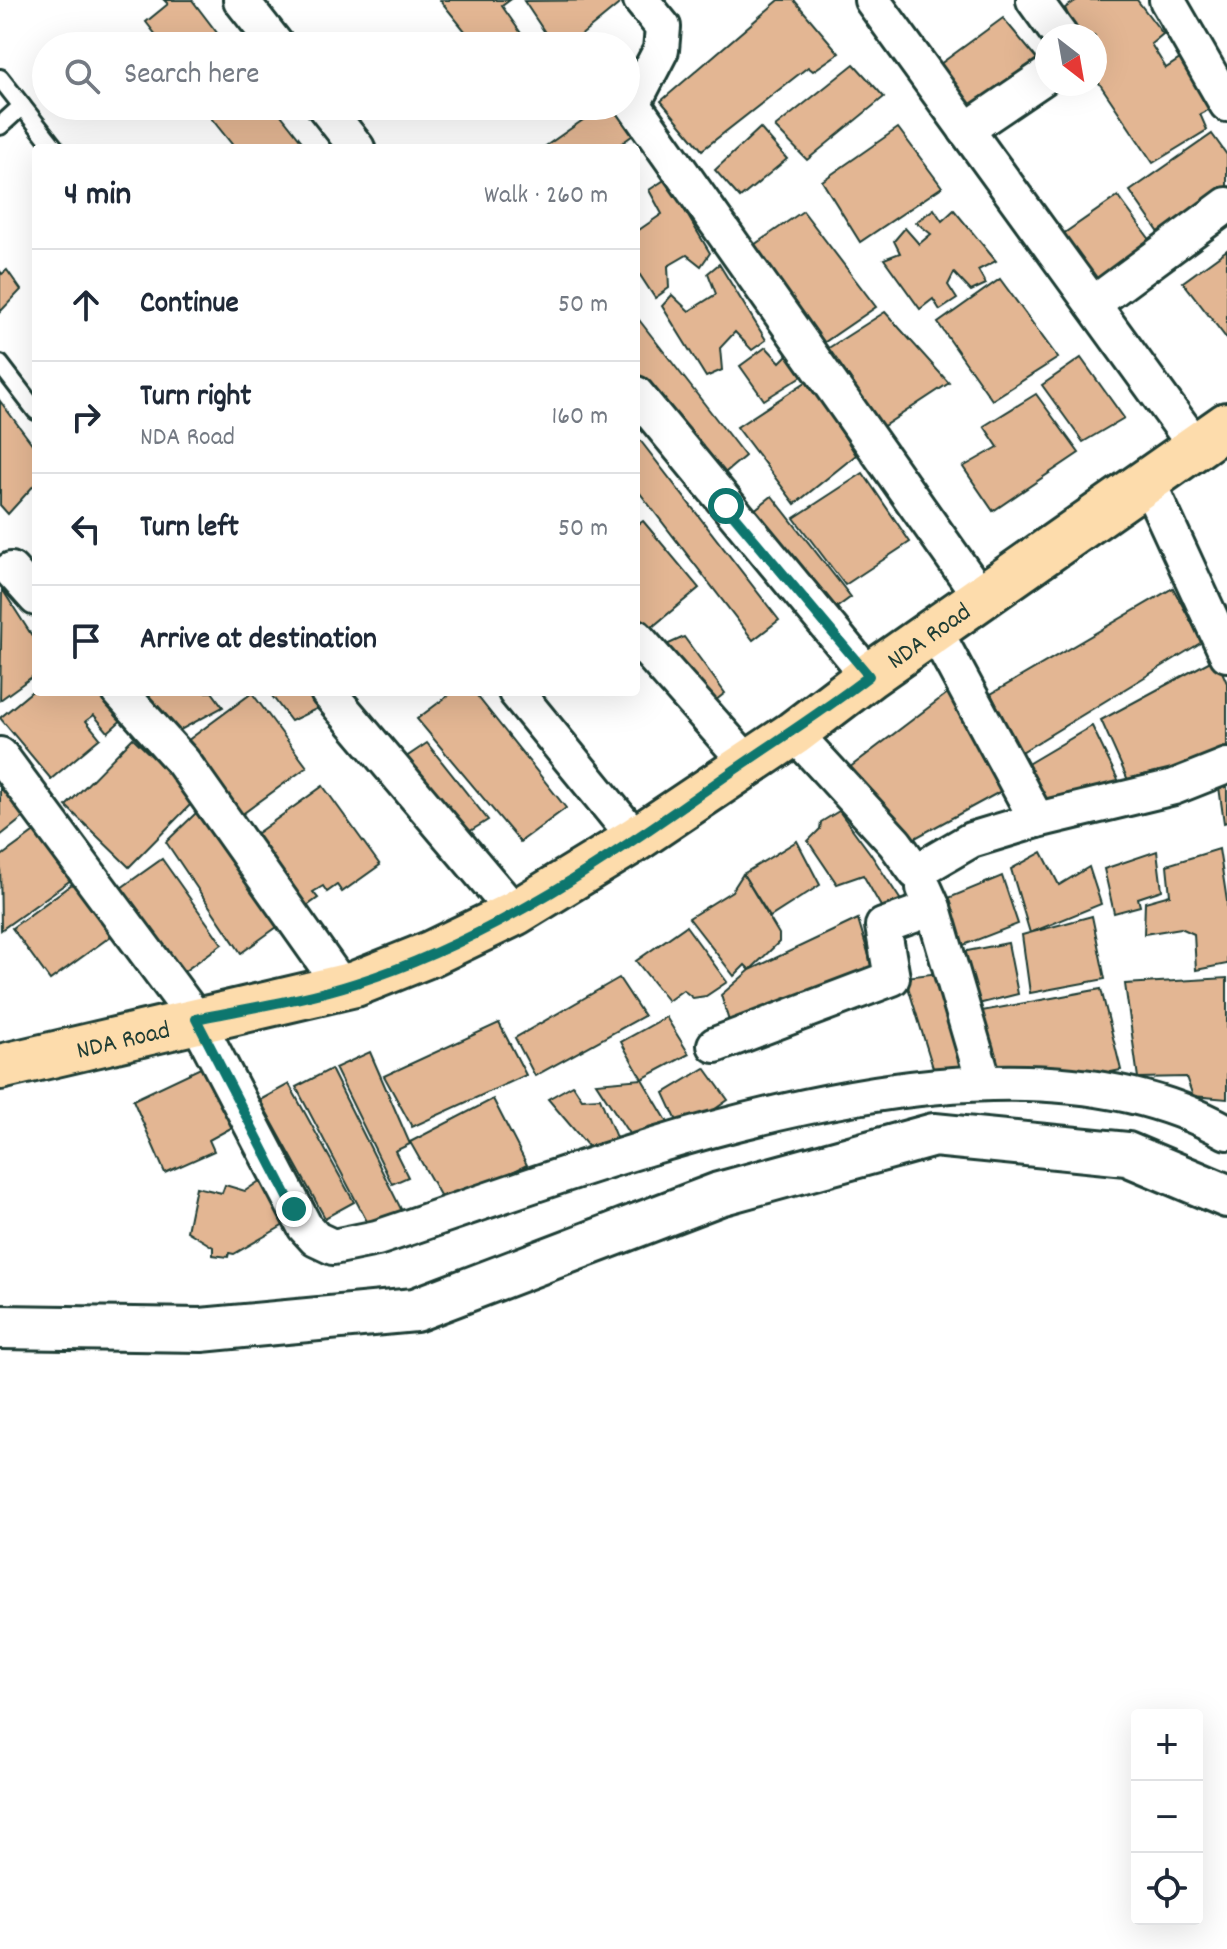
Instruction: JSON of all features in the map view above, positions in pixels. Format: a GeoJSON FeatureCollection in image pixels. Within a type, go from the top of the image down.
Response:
{"type":"FeatureCollection","features":[{"type":"Feature","properties":{"kind":"main road","name":"NDA Road"},"geometry":{"type":"LineString","coordinates":[[0,1067],[342,987],[430,954],[515,913],[636,839],[794,733],[934,629],[1212,437]]}},
{"type":"Feature","properties":{"kind":"street"},"geometry":{"type":"LineString","coordinates":[[241,0],[266,32]]}},
{"type":"Feature","properties":{"kind":"street"},"geometry":{"type":"LineString","coordinates":[[640,90],[661,50],[663,27],[641,0]]}},
{"type":"Feature","properties":{"kind":"street"},"geometry":{"type":"LineString","coordinates":[[872,0],[1093,304],[1212,437]]}},
{"type":"Feature","properties":{"kind":"street"},"geometry":{"type":"LineString","coordinates":[[1034,0],[1051,24]]}},
{"type":"Feature","properties":{"kind":"street"},"geometry":{"type":"LineString","coordinates":[[1167,0],[1227,104]]}},
{"type":"Feature","properties":{"kind":"street"},"geometry":{"type":"LineString","coordinates":[[966,130],[1035,83]]}},
{"type":"Feature","properties":{"kind":"street"},"geometry":{"type":"LineString","coordinates":[[640,114],[981,597]]}},
{"type":"Feature","properties":{"kind":"street"},"geometry":{"type":"LineString","coordinates":[[335,120],[354,144]]}},
{"type":"Feature","properties":{"kind":"street"},"geometry":{"type":"LineString","coordinates":[[1093,304],[1227,205]]}},
{"type":"Feature","properties":{"kind":"street"},"geometry":{"type":"LineString","coordinates":[[640,399],[869,676]]}},
{"type":"Feature","properties":{"kind":"street"},"geometry":{"type":"LineString","coordinates":[[1148,482],[1227,654]]}},
{"type":"Feature","properties":{"kind":"street"},"geometry":{"type":"LineString","coordinates":[[11,570],[32,594]]}},
{"type":"Feature","properties":{"kind":"street"},"geometry":{"type":"LineString","coordinates":[[934,629],[1037,820]]}},
{"type":"Feature","properties":{"kind":"street"},"geometry":{"type":"LineString","coordinates":[[640,642],[747,762]]}},
{"type":"Feature","properties":{"kind":"street"},"geometry":{"type":"LineString","coordinates":[[124,696],[183,762],[342,987]]}},
{"type":"Feature","properties":{"kind":"street"},"geometry":{"type":"LineString","coordinates":[[331,696],[515,913]]}},
{"type":"Feature","properties":{"kind":"street"},"geometry":{"type":"LineString","coordinates":[[519,696],[636,839]]}},
{"type":"Feature","properties":{"kind":"street"},"geometry":{"type":"LineString","coordinates":[[794,733],[895,843],[916,872],[933,908],[984,1082]]}},
{"type":"Feature","properties":{"kind":"street"},"geometry":{"type":"LineString","coordinates":[[0,755],[196,1019],[294,1209],[316,1239],[333,1247],[377,1238],[670,1142],[884,1091],[984,1082],[1118,1092],[1164,1103],[1227,1132]]}},
{"type":"Feature","properties":{"kind":"street"},"geometry":{"type":"LineString","coordinates":[[916,872],[971,840],[1037,820],[1174,787],[1227,766]]}},
{"type":"Feature","properties":{"kind":"street"},"geometry":{"type":"LineString","coordinates":[[715,1045],[892,978],[883,926],[933,908]]}},
{"type":"Feature","properties":{"kind":"street"},"geometry":{"type":"LineString","coordinates":[[0,1327],[201,1330],[415,1310],[719,1194],[934,1135],[1127,1154],[1227,1196]]}},
{"type":"Feature","properties":{"kind":"lane"},"geometry":{"type":"LineString","coordinates":[[0,78],[32,119]]}},
{"type":"Feature","properties":{"kind":"lane"},"geometry":{"type":"LineString","coordinates":[[0,126],[22,106]]}},
{"type":"Feature","properties":{"kind":"lane"},"geometry":{"type":"LineString","coordinates":[[33,120],[52,144]]}},
{"type":"Feature","properties":{"kind":"lane"},"geometry":{"type":"LineString","coordinates":[[0,364],[32,406]]}},
{"type":"Feature","properties":{"kind":"building"},"geometry":{"type":"Polygon","coordinates":[[[164,0],[192,0],[216,32],[154,32],[146,22],[168,4],[164,0]]]}},
{"type":"Feature","properties":{"kind":"building"},"geometry":{"type":"Polygon","coordinates":[[[440,0],[510,0],[502,6],[520,32],[466,32],[440,0]]]}},
{"type":"Feature","properties":{"kind":"building"},"geometry":{"type":"Polygon","coordinates":[[[624,0],[585,32],[545,32],[524,1],[624,0]]]}},
{"type":"Feature","properties":{"kind":"building"},"geometry":{"type":"Polygon","coordinates":[[[779,0],[794,0],[839,53],[813,71],[808,67],[702,150],[661,101],[779,0]]]}},
{"type":"Feature","properties":{"kind":"building"},"geometry":{"type":"Polygon","coordinates":[[[1077,0],[1137,0],[1163,34],[1151,44],[1166,68],[1180,59],[1212,108],[1200,114],[1207,130],[1153,163],[1107,95],[1107,24],[1072,24],[1065,8],[1077,0]]]}},
{"type":"Feature","properties":{"kind":"building"},"geometry":{"type":"Polygon","coordinates":[[[1003,18],[1035,57],[1035,82],[978,133],[932,70],[1003,18]]]}},
{"type":"Feature","properties":{"kind":"building"},"geometry":{"type":"Polygon","coordinates":[[[854,64],[884,97],[807,160],[775,127],[854,64]]]}},
{"type":"Feature","properties":{"kind":"building"},"geometry":{"type":"Polygon","coordinates":[[[213,120],[285,120],[304,144],[232,144],[213,120]]]}},
{"type":"Feature","properties":{"kind":"building"},"geometry":{"type":"Polygon","coordinates":[[[583,120],[632,120],[640,130],[621,144],[549,144],[583,120]]]}},
{"type":"Feature","properties":{"kind":"building"},"geometry":{"type":"Polygon","coordinates":[[[760,128],[787,159],[740,198],[715,170],[760,128]]]}},
{"type":"Feature","properties":{"kind":"building"},"geometry":{"type":"Polygon","coordinates":[[[898,128],[942,187],[860,242],[822,181],[898,128]]]}},
{"type":"Feature","properties":{"kind":"building"},"geometry":{"type":"Polygon","coordinates":[[[1212,134],[1227,155],[1227,223],[1176,257],[1130,191],[1212,134]]]}},
{"type":"Feature","properties":{"kind":"building"},"geometry":{"type":"Polygon","coordinates":[[[666,179],[710,253],[701,266],[687,255],[668,266],[669,288],[655,298],[640,275],[640,229],[662,214],[649,190],[666,179]]]}},
{"type":"Feature","properties":{"kind":"building"},"geometry":{"type":"Polygon","coordinates":[[[1118,196],[1167,263],[1085,318],[1037,252],[1118,196]]]}},
{"type":"Feature","properties":{"kind":"building"},"geometry":{"type":"Polygon","coordinates":[[[934,209],[942,221],[954,210],[996,261],[978,270],[986,284],[971,291],[954,273],[948,285],[957,299],[940,310],[933,299],[920,309],[884,259],[900,253],[894,241],[905,228],[919,244],[931,234],[916,222],[934,209]]]}},
{"type":"Feature","properties":{"kind":"building"},"geometry":{"type":"Polygon","coordinates":[[[803,211],[876,307],[819,346],[751,247],[803,211]]]}},
{"type":"Feature","properties":{"kind":"building"},"geometry":{"type":"Polygon","coordinates":[[[1227,250],[1227,339],[1183,282],[1227,250]]]}},
{"type":"Feature","properties":{"kind":"building"},"geometry":{"type":"Polygon","coordinates":[[[719,264],[766,340],[752,350],[735,332],[720,348],[722,370],[706,377],[662,306],[672,295],[689,311],[716,294],[708,273],[719,264]]]}},
{"type":"Feature","properties":{"kind":"building"},"geometry":{"type":"Polygon","coordinates":[[[7,270],[21,290],[0,312],[0,271],[2,274],[7,270]]]}},
{"type":"Feature","properties":{"kind":"building"},"geometry":{"type":"Polygon","coordinates":[[[1000,279],[1058,358],[992,400],[938,323],[1000,279]]]}},
{"type":"Feature","properties":{"kind":"building"},"geometry":{"type":"Polygon","coordinates":[[[885,312],[949,383],[876,431],[827,349],[885,312]]]}},
{"type":"Feature","properties":{"kind":"building"},"geometry":{"type":"Polygon","coordinates":[[[640,321],[745,456],[714,482],[640,391],[640,321]]]}},
{"type":"Feature","properties":{"kind":"building"},"geometry":{"type":"Polygon","coordinates":[[[766,347],[780,362],[791,351],[807,373],[764,400],[740,366],[766,347]]]}},
{"type":"Feature","properties":{"kind":"building"},"geometry":{"type":"Polygon","coordinates":[[[1081,358],[1124,418],[1083,442],[1042,385],[1081,358]]]}},
{"type":"Feature","properties":{"kind":"building"},"geometry":{"type":"Polygon","coordinates":[[[809,380],[856,455],[795,504],[737,427],[809,380]]]}},
{"type":"Feature","properties":{"kind":"building"},"geometry":{"type":"Polygon","coordinates":[[[1036,394],[1079,453],[993,511],[963,467],[998,447],[984,426],[1036,394]]]}},
{"type":"Feature","properties":{"kind":"building"},"geometry":{"type":"Polygon","coordinates":[[[0,401],[32,444],[32,487],[8,514],[0,505],[0,401]]]}},
{"type":"Feature","properties":{"kind":"building"},"geometry":{"type":"Polygon","coordinates":[[[640,440],[779,620],[753,640],[640,493],[640,440]]]}},
{"type":"Feature","properties":{"kind":"building"},"geometry":{"type":"Polygon","coordinates":[[[863,473],[910,542],[845,585],[794,518],[863,473]]]}},
{"type":"Feature","properties":{"kind":"building"},"geometry":{"type":"Polygon","coordinates":[[[772,496],[851,597],[821,619],[744,518],[772,496]]]}},
{"type":"Feature","properties":{"kind":"building"},"geometry":{"type":"Polygon","coordinates":[[[643,521],[699,588],[645,633],[640,627],[640,523],[643,521]]]}},
{"type":"Feature","properties":{"kind":"building"},"geometry":{"type":"Polygon","coordinates":[[[1173,588],[1202,642],[1020,753],[991,694],[1173,588]]]}},
{"type":"Feature","properties":{"kind":"building"},"geometry":{"type":"Polygon","coordinates":[[[2,589],[32,636],[32,677],[0,700],[2,589]]]}},
{"type":"Feature","properties":{"kind":"building"},"geometry":{"type":"Polygon","coordinates":[[[684,637],[725,693],[697,715],[653,651],[684,637]]]}},
{"type":"Feature","properties":{"kind":"building"},"geometry":{"type":"Polygon","coordinates":[[[1216,658],[1227,683],[1227,754],[1132,789],[1101,720],[1216,658]]]}},
{"type":"Feature","properties":{"kind":"building"},"geometry":{"type":"Polygon","coordinates":[[[32,691],[32,696],[108,696],[125,717],[108,732],[94,715],[86,721],[100,738],[51,779],[0,718],[32,691]]]}},
{"type":"Feature","properties":{"kind":"building"},"geometry":{"type":"Polygon","coordinates":[[[949,692],[1005,789],[906,843],[841,774],[949,692]]]}},
{"type":"Feature","properties":{"kind":"building"},"geometry":{"type":"Polygon","coordinates":[[[136,696],[215,696],[223,707],[171,735],[136,696]]]}},
{"type":"Feature","properties":{"kind":"building"},"geometry":{"type":"Polygon","coordinates":[[[248,696],[254,696],[307,767],[241,815],[187,741],[248,696]]]}},
{"type":"Feature","properties":{"kind":"building"},"geometry":{"type":"Polygon","coordinates":[[[272,696],[323,696],[329,703],[291,721],[272,696]]]}},
{"type":"Feature","properties":{"kind":"building"},"geometry":{"type":"Polygon","coordinates":[[[448,696],[477,696],[566,808],[520,842],[417,719],[448,696]]]}},
{"type":"Feature","properties":{"kind":"building"},"geometry":{"type":"Polygon","coordinates":[[[1092,726],[1120,784],[1044,809],[1019,769],[1092,726]]]}},
{"type":"Feature","properties":{"kind":"building"},"geometry":{"type":"Polygon","coordinates":[[[133,738],[196,799],[129,867],[66,806],[133,738]]]}},
{"type":"Feature","properties":{"kind":"building"},"geometry":{"type":"Polygon","coordinates":[[[427,743],[488,820],[459,838],[396,764],[427,743]]]}},
{"type":"Feature","properties":{"kind":"building"},"geometry":{"type":"Polygon","coordinates":[[[1227,784],[1227,822],[1224,823],[1219,787],[1227,784]]]}},
{"type":"Feature","properties":{"kind":"building"},"geometry":{"type":"Polygon","coordinates":[[[0,785],[24,817],[0,836],[0,785]]]}},
{"type":"Feature","properties":{"kind":"building"},"geometry":{"type":"Polygon","coordinates":[[[323,786],[380,865],[342,892],[337,885],[327,892],[323,886],[313,892],[318,898],[304,908],[253,836],[323,786]]]}},
{"type":"Feature","properties":{"kind":"building"},"geometry":{"type":"Polygon","coordinates":[[[839,811],[902,902],[883,910],[863,875],[837,884],[808,841],[820,829],[821,822],[839,811]]]}},
{"type":"Feature","properties":{"kind":"building"},"geometry":{"type":"Polygon","coordinates":[[[197,812],[277,927],[241,953],[166,842],[197,812]]]}},
{"type":"Feature","properties":{"kind":"building"},"geometry":{"type":"Polygon","coordinates":[[[40,828],[75,877],[1,930],[0,857],[40,828]]]}},
{"type":"Feature","properties":{"kind":"building"},"geometry":{"type":"Polygon","coordinates":[[[797,841],[820,885],[770,917],[743,874],[797,841]]]}},
{"type":"Feature","properties":{"kind":"building"},"geometry":{"type":"Polygon","coordinates":[[[1219,849],[1227,901],[1227,964],[1196,970],[1194,934],[1181,928],[1144,934],[1145,902],[1170,895],[1167,865],[1219,849]]]}},
{"type":"Feature","properties":{"kind":"building"},"geometry":{"type":"Polygon","coordinates":[[[1157,851],[1162,890],[1138,898],[1140,906],[1114,913],[1104,869],[1157,851]]]}},
{"type":"Feature","properties":{"kind":"building"},"geometry":{"type":"Polygon","coordinates":[[[1042,852],[1059,885],[1089,867],[1101,904],[1030,933],[1011,869],[1042,852]]]}},
{"type":"Feature","properties":{"kind":"building"},"geometry":{"type":"Polygon","coordinates":[[[162,859],[222,944],[182,973],[121,888],[162,859]]]}},
{"type":"Feature","properties":{"kind":"building"},"geometry":{"type":"Polygon","coordinates":[[[743,874],[779,934],[779,942],[750,970],[745,965],[734,976],[689,918],[732,891],[743,874]]]}},
{"type":"Feature","properties":{"kind":"building"},"geometry":{"type":"Polygon","coordinates":[[[1002,876],[1018,924],[956,948],[939,902],[1002,876]]]}},
{"type":"Feature","properties":{"kind":"building"},"geometry":{"type":"Polygon","coordinates":[[[79,879],[118,931],[50,980],[12,928],[79,879]]]}},
{"type":"Feature","properties":{"kind":"building"},"geometry":{"type":"Polygon","coordinates":[[[1092,916],[1105,979],[1030,993],[1022,935],[1092,916]]]}},
{"type":"Feature","properties":{"kind":"building"},"geometry":{"type":"Polygon","coordinates":[[[858,919],[875,976],[732,1031],[721,995],[750,970],[858,919]]]}},
{"type":"Feature","properties":{"kind":"building"},"geometry":{"type":"Polygon","coordinates":[[[686,926],[727,982],[706,996],[693,998],[683,990],[668,1001],[636,961],[686,926]]]}},
{"type":"Feature","properties":{"kind":"building"},"geometry":{"type":"Polygon","coordinates":[[[1008,943],[1018,994],[970,1006],[952,954],[1008,943]]]}},
{"type":"Feature","properties":{"kind":"building"},"geometry":{"type":"Polygon","coordinates":[[[948,972],[962,1023],[951,1029],[963,1067],[934,1071],[905,977],[948,972]]]}},
{"type":"Feature","properties":{"kind":"building"},"geometry":{"type":"Polygon","coordinates":[[[619,978],[644,1016],[535,1076],[515,1038],[619,978]]]}},
{"type":"Feature","properties":{"kind":"building"},"geometry":{"type":"Polygon","coordinates":[[[1227,978],[1227,1099],[1193,1096],[1186,1077],[1138,1078],[1125,984],[1227,978]]]}},
{"type":"Feature","properties":{"kind":"building"},"geometry":{"type":"Polygon","coordinates":[[[1101,989],[1121,1070],[1075,1079],[987,1067],[971,1013],[1101,989]]]}},
{"type":"Feature","properties":{"kind":"building"},"geometry":{"type":"Polygon","coordinates":[[[666,1017],[689,1054],[642,1079],[621,1042],[666,1017]]]}},
{"type":"Feature","properties":{"kind":"building"},"geometry":{"type":"Polygon","coordinates":[[[499,1023],[526,1075],[412,1127],[384,1076],[499,1023]]]}},
{"type":"Feature","properties":{"kind":"building"},"geometry":{"type":"Polygon","coordinates":[[[370,1052],[410,1144],[395,1151],[408,1177],[392,1184],[335,1068],[370,1052]]]}},
{"type":"Feature","properties":{"kind":"building"},"geometry":{"type":"Polygon","coordinates":[[[209,1064],[242,1122],[209,1140],[214,1151],[165,1173],[133,1100],[209,1064]]]}},
{"type":"Feature","properties":{"kind":"building"},"geometry":{"type":"Polygon","coordinates":[[[705,1068],[728,1100],[682,1132],[664,1093],[705,1068]]]}},
{"type":"Feature","properties":{"kind":"building"},"geometry":{"type":"Polygon","coordinates":[[[331,1069],[404,1215],[372,1231],[296,1087],[331,1069]]]}},
{"type":"Feature","properties":{"kind":"building"},"geometry":{"type":"Polygon","coordinates":[[[642,1079],[670,1126],[637,1146],[596,1083],[642,1079]]]}},
{"type":"Feature","properties":{"kind":"building"},"geometry":{"type":"Polygon","coordinates":[[[289,1084],[354,1202],[325,1218],[260,1100],[289,1084]]]}},
{"type":"Feature","properties":{"kind":"building"},"geometry":{"type":"Polygon","coordinates":[[[573,1085],[582,1099],[600,1098],[619,1145],[592,1151],[548,1099],[573,1085]]]}},
{"type":"Feature","properties":{"kind":"building"},"geometry":{"type":"Polygon","coordinates":[[[493,1099],[527,1165],[445,1204],[410,1142],[493,1099]]]}},
{"type":"Feature","properties":{"kind":"building"},"geometry":{"type":"Polygon","coordinates":[[[261,1180],[277,1182],[284,1225],[234,1254],[229,1253],[228,1257],[213,1255],[213,1247],[187,1231],[196,1187],[222,1193],[225,1185],[245,1191],[261,1180]]]}},
{"type":"Feature","properties":{"kind":"route"},"geometry":{"type":"LineString","coordinates":[[294,1209],[196,1019],[355,984],[430,954],[515,913],[636,839],[794,733],[869,676],[726,506]]}}]}
